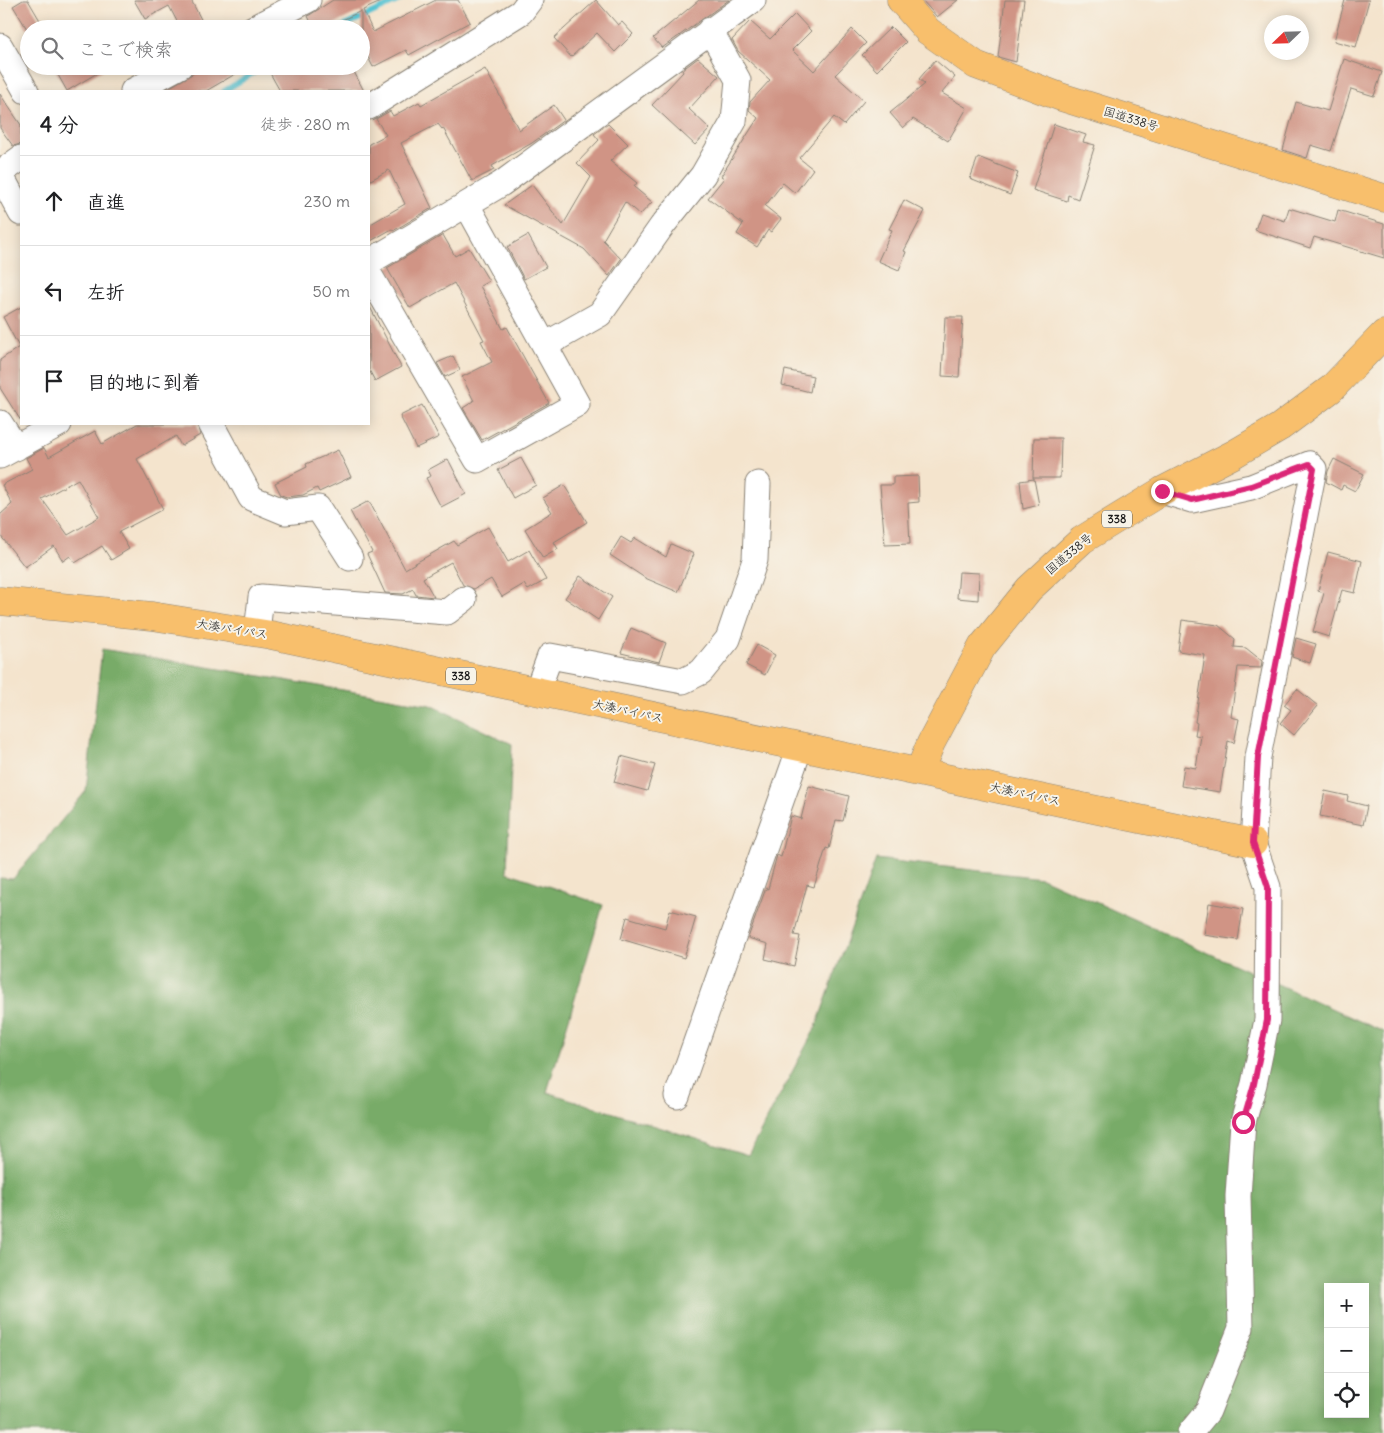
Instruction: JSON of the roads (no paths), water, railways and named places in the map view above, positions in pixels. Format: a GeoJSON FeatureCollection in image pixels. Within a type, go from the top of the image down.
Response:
{"type":"FeatureCollection","features":[{"type":"Feature","properties":{"kind":"highway","name":"国道338号"},"geometry":{"type":"LineString","coordinates":[[901,0],[928,31],[976,65],[1061,98],[1384,198]]}},
{"type":"Feature","properties":{"kind":"highway","name":"国道338号"},"geometry":{"type":"LineString","coordinates":[[919,772],[931,743],[982,647],[1029,589],[1082,540],[1162,491],[1234,454],[1280,427],[1331,389],[1384,334]]}},
{"type":"Feature","properties":{"kind":"highway","name":"大湊バイパス"},"geometry":{"type":"LineString","coordinates":[[0,601],[152,616],[256,632],[1253,843]]}},
{"type":"Feature","properties":{"kind":"street"},"geometry":{"type":"LineString","coordinates":[[269,20],[308,0]]}},
{"type":"Feature","properties":{"kind":"street"},"geometry":{"type":"LineString","coordinates":[[370,106],[521,12],[530,0]]}},
{"type":"Feature","properties":{"kind":"street"},"geometry":{"type":"LineString","coordinates":[[370,261],[501,184],[752,0]]}},
{"type":"Feature","properties":{"kind":"street"},"geometry":{"type":"LineString","coordinates":[[544,345],[600,314],[662,226],[703,175],[734,121],[738,80],[710,30]]}},
{"type":"Feature","properties":{"kind":"street"},"geometry":{"type":"LineString","coordinates":[[0,46],[25,90]]}},
{"type":"Feature","properties":{"kind":"street"},"geometry":{"type":"LineString","coordinates":[[135,90],[163,75]]}},
{"type":"Feature","properties":{"kind":"street"},"geometry":{"type":"LineString","coordinates":[[10,192],[20,161]]}},
{"type":"Feature","properties":{"kind":"street"},"geometry":{"type":"LineString","coordinates":[[370,276],[477,460],[578,404],[467,205]]}},
{"type":"Feature","properties":{"kind":"street"},"geometry":{"type":"LineString","coordinates":[[0,423],[8,452],[57,425]]}},
{"type":"Feature","properties":{"kind":"street"},"geometry":{"type":"LineString","coordinates":[[212,425],[251,498],[285,512],[318,508],[350,558]]}},
{"type":"Feature","properties":{"kind":"street"},"geometry":{"type":"LineString","coordinates":[[1162,491],[1192,500],[1251,486],[1309,464],[1314,469],[1258,757],[1253,843],[1268,887],[1267,1020],[1254,1084],[1243,1122],[1238,1196],[1241,1328],[1208,1411],[1190,1433]]}},
{"type":"Feature","properties":{"kind":"street"},"geometry":{"type":"LineString","coordinates":[[537,692],[550,656],[683,680],[701,672],[728,639],[756,560],[758,484]]}},
{"type":"Feature","properties":{"kind":"street"},"geometry":{"type":"LineString","coordinates":[[256,632],[261,596],[447,612],[464,599]]}},
{"type":"Feature","properties":{"kind":"street"},"geometry":{"type":"LineString","coordinates":[[678,1096],[800,747]]}},
{"type":"Feature","properties":{"kind":"waterway"},"geometry":{"type":"LineString","coordinates":[[357,20],[400,0]]}},
{"type":"Feature","properties":{"kind":"waterway"},"geometry":{"type":"LineString","coordinates":[[226,90],[250,75]]}}]}
